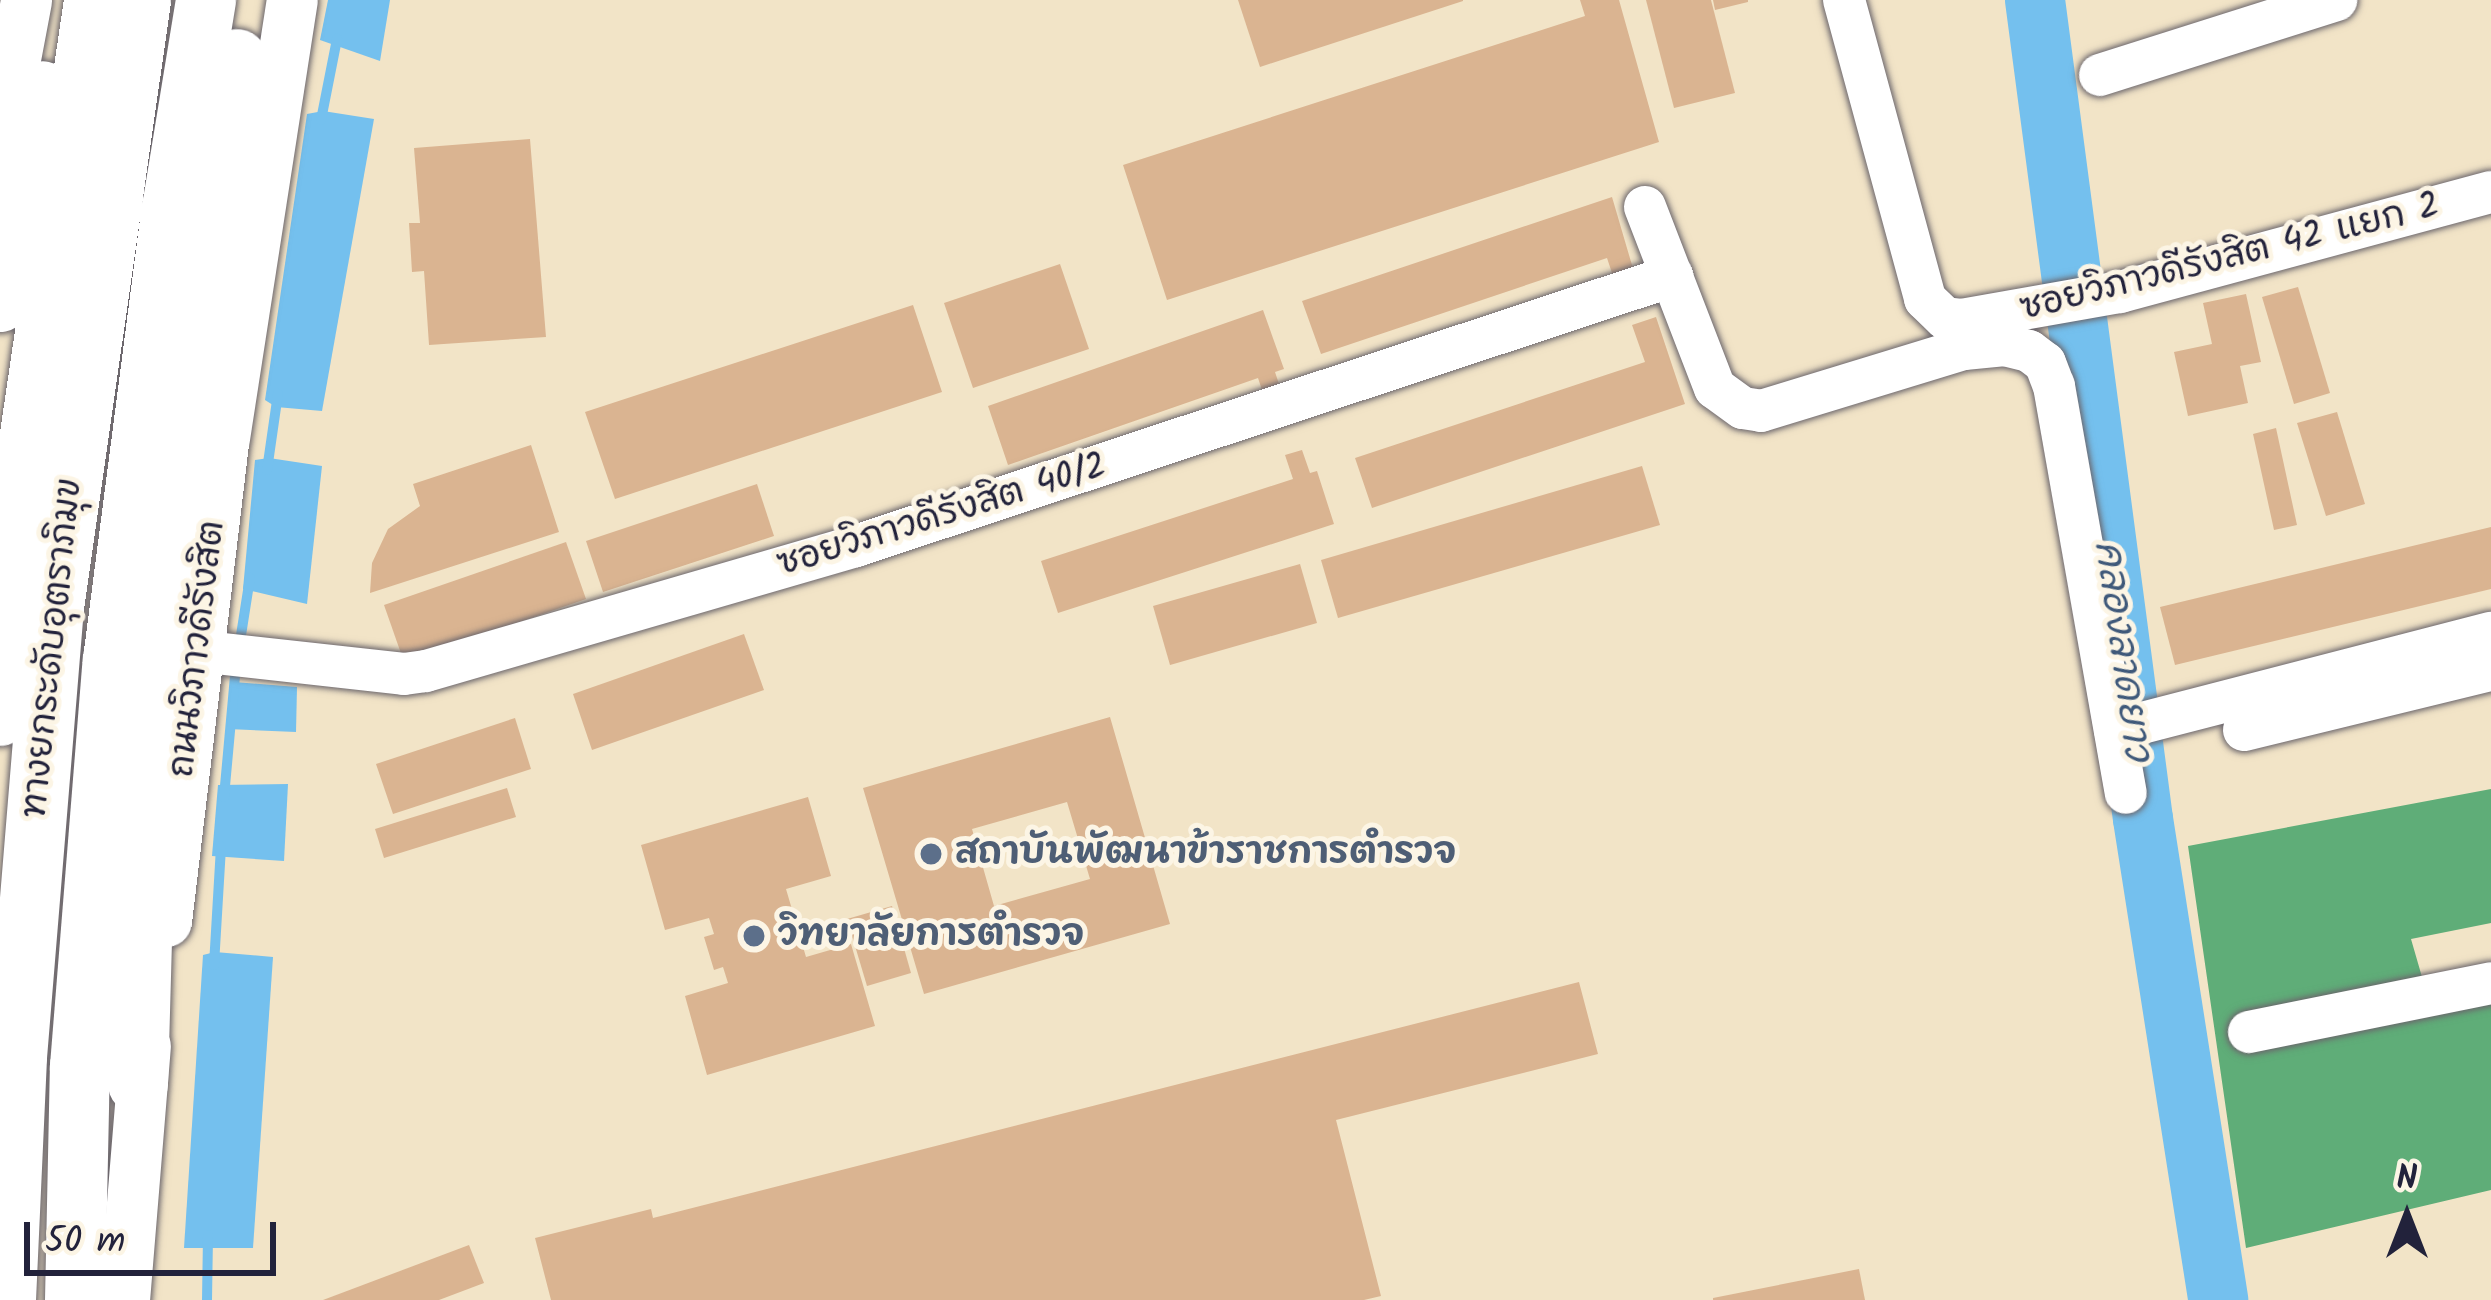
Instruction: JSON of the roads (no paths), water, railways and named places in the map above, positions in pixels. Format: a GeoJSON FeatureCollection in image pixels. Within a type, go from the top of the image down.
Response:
{"type":"FeatureCollection","features":[{"type":"Feature","properties":{"kind":"highway"},"geometry":{"type":"LineString","coordinates":[[0,302],[46,74],[78,0]]}},
{"type":"Feature","properties":{"kind":"highway"},"geometry":{"type":"LineString","coordinates":[[0,664],[51,142],[78,0]]}},
{"type":"Feature","properties":{"kind":"highway","name":"ทางยกระดับอุตราภิมุข"},"geometry":{"type":"LineString","coordinates":[[0,716],[24,475],[94,0]]}},
{"type":"Feature","properties":{"kind":"highway","name":"ทางยกระดับอุตราภิมุข"},"geometry":{"type":"LineString","coordinates":[[6,1300],[16,1058],[54,607],[141,0]]}},
{"type":"Feature","properties":{"kind":"highway"},"geometry":{"type":"LineString","coordinates":[[75,1300],[80,1066],[111,683],[172,208],[206,0]]}},
{"type":"Feature","properties":{"kind":"highway"},"geometry":{"type":"LineString","coordinates":[[137,1084],[146,790],[179,468],[245,0]]}},
{"type":"Feature","properties":{"kind":"main road","name":"ถนนวิภาวดีรังสิต"},"geometry":{"type":"LineString","coordinates":[[124,1300],[137,1084],[214,653],[224,438],[292,0]]}},
{"type":"Feature","properties":{"kind":"main road"},"geometry":{"type":"LineString","coordinates":[[0,138],[15,15]]}},
{"type":"Feature","properties":{"kind":"street","name":"ซอยวิภาวดีรังสิต 42 แยก 2"},"geometry":{"type":"LineString","coordinates":[[1844,0],[1925,299],[1946,318],[1961,320],[2120,292],[2491,192]]}},
{"type":"Feature","properties":{"kind":"street"},"geometry":{"type":"LineString","coordinates":[[2100,75],[2336,0]]}},
{"type":"Feature","properties":{"kind":"street"},"geometry":{"type":"LineString","coordinates":[[1645,207],[1715,388],[1743,408],[1761,411],[1964,349],[2005,345],[2029,351],[2044,363],[2054,386],[2121,728],[2126,793]]}},
{"type":"Feature","properties":{"kind":"street","name":"ซอยวิภาวดีรังสิต 40/2"},"geometry":{"type":"LineString","coordinates":[[214,653],[309,659],[379,672],[426,671],[856,546],[1672,276]]}},
{"type":"Feature","properties":{"kind":"street"},"geometry":{"type":"LineString","coordinates":[[2121,728],[2491,633]]}},
{"type":"Feature","properties":{"kind":"street"},"geometry":{"type":"LineString","coordinates":[[2244,730],[2491,670]]}},
{"type":"Feature","properties":{"kind":"street"},"geometry":{"type":"LineString","coordinates":[[2249,1032],[2491,983]]}},
{"type":"Feature","properties":{"kind":"water"},"geometry":{"type":"Polygon","coordinates":[[[328,0],[390,0],[380,61],[320,40],[328,0]]]}},
{"type":"Feature","properties":{"kind":"water"},"geometry":{"type":"Polygon","coordinates":[[[323,111],[374,119],[322,411],[276,407],[265,400],[307,114],[323,111]]]}},
{"type":"Feature","properties":{"kind":"water"},"geometry":{"type":"Polygon","coordinates":[[[255,460],[322,466],[307,604],[243,589],[255,460]]]}},
{"type":"Feature","properties":{"kind":"water"},"geometry":{"type":"Polygon","coordinates":[[[234,682],[297,687],[296,732],[228,729],[234,682]]]}},
{"type":"Feature","properties":{"kind":"water"},"geometry":{"type":"Polygon","coordinates":[[[288,784],[284,861],[212,856],[218,785],[288,784]]]}},
{"type":"Feature","properties":{"kind":"water"},"geometry":{"type":"Polygon","coordinates":[[[203,955],[273,957],[253,1248],[184,1248],[203,955]]]}},
{"type":"Feature","properties":{"kind":"waterway","name":"คลองลาดยาว"},"geometry":{"type":"LineString","coordinates":[[2035,0],[2143,819],[2218,1300]]}},
{"type":"Feature","properties":{"kind":"waterway"},"geometry":{"type":"LineString","coordinates":[[321,120],[337,39]]}},
{"type":"Feature","properties":{"kind":"waterway"},"geometry":{"type":"LineString","coordinates":[[267,470],[278,394]]}},
{"type":"Feature","properties":{"kind":"waterway"},"geometry":{"type":"LineString","coordinates":[[239,648],[250,578]]}},
{"type":"Feature","properties":{"kind":"waterway"},"geometry":{"type":"LineString","coordinates":[[224,797],[236,666]]}},
{"type":"Feature","properties":{"kind":"waterway"},"geometry":{"type":"LineString","coordinates":[[214,965],[221,846]]}},
{"type":"Feature","properties":{"kind":"waterway"},"geometry":{"type":"LineString","coordinates":[[207,1300],[208,1235]]}},
{"type":"Feature","properties":{"kind":"place","name":"สถาบันพัฒนาข้าราชการตำรวจ"},"geometry":{"type":"Point","coordinates":[931,854]}},
{"type":"Feature","properties":{"kind":"place","name":"วิทยาลัยการตำรวจ"},"geometry":{"type":"Point","coordinates":[754,936]}}]}
